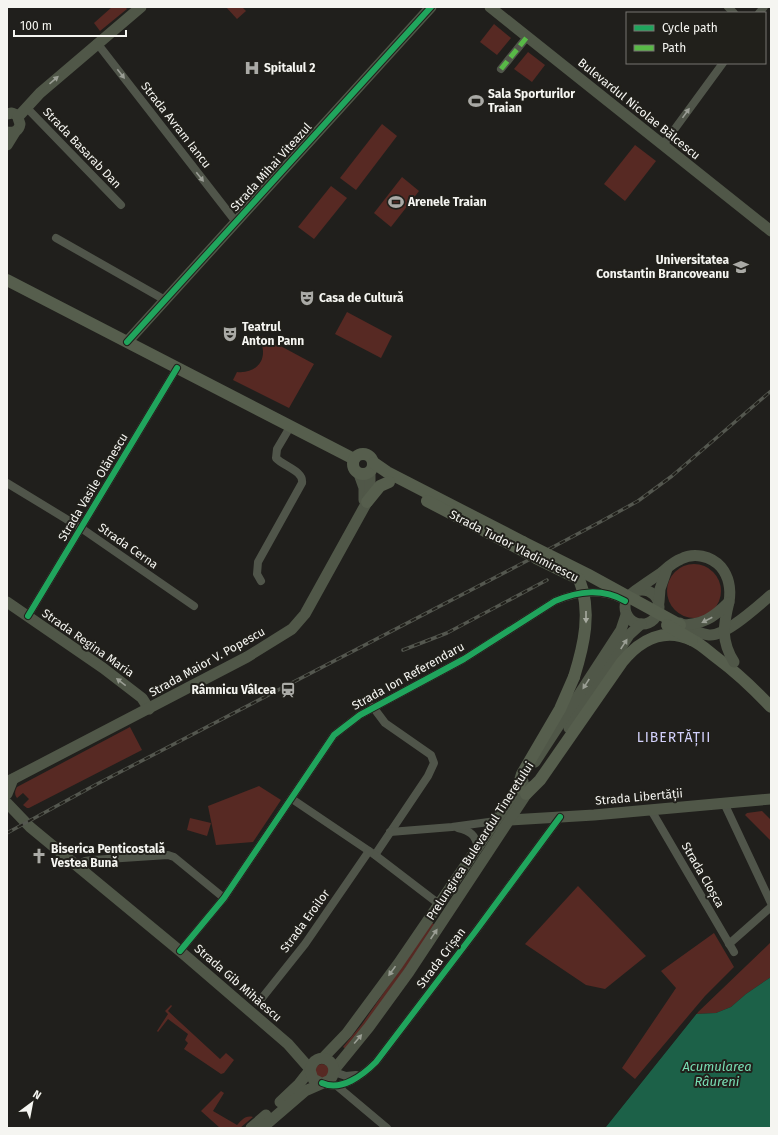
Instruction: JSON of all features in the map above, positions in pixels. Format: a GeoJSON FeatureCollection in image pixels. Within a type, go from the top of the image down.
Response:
{"type":"FeatureCollection","features":[{"type":"Feature","properties":{"kind":"main road"},"geometry":{"type":"LineString","coordinates":[[18,117],[40,93],[141,7]]}},
{"type":"Feature","properties":{"kind":"main road","name":"Strada Mihai Viteazul"},"geometry":{"type":"LineString","coordinates":[[127,342],[431,7]]}},
{"type":"Feature","properties":{"kind":"main road","name":"Bulevardul Nicolae Bălcescu"},"geometry":{"type":"LineString","coordinates":[[490,7],[771,231]]}},
{"type":"Feature","properties":{"kind":"main road"},"geometry":{"type":"LineString","coordinates":[[7,114],[12,113],[18,117],[20,124],[18,128],[11,132],[7,145]]}},
{"type":"Feature","properties":{"kind":"main road"},"geometry":{"type":"LineString","coordinates":[[7,280],[354,459],[354,469],[368,470],[364,488],[365,504]]}},
{"type":"Feature","properties":{"kind":"main road","name":"Strada Tudor Vladimirescu"},"geometry":{"type":"LineString","coordinates":[[354,459],[360,454],[365,454],[372,458],[368,470]]}},
{"type":"Feature","properties":{"kind":"main road","name":"Strada Tudor Vladimirescu"},"geometry":{"type":"LineString","coordinates":[[368,470],[389,482],[429,498],[587,574],[679,623],[734,662],[771,698]]}},
{"type":"Feature","properties":{"kind":"main road","name":"Strada Tudor Vladimirescu"},"geometry":{"type":"LineString","coordinates":[[368,470],[386,472],[429,498],[670,626],[730,668],[771,707]]}},
{"type":"Feature","properties":{"kind":"main road"},"geometry":{"type":"LineString","coordinates":[[365,504],[380,486],[389,482]]}},
{"type":"Feature","properties":{"kind":"main road","name":"Strada Maior V. Popescu"},"geometry":{"type":"LineString","coordinates":[[9,780],[248,657],[299,622],[306,614],[365,504]]}},
{"type":"Feature","properties":{"kind":"main road"},"geometry":{"type":"LineString","coordinates":[[625,601],[631,593],[682,558],[702,556],[711,560],[719,566],[727,576],[730,590],[724,625],[724,640],[734,662]]}},
{"type":"Feature","properties":{"kind":"main road"},"geometry":{"type":"LineString","coordinates":[[659,605],[660,588],[668,568]]}},
{"type":"Feature","properties":{"kind":"main road"},"geometry":{"type":"LineString","coordinates":[[525,820],[520,812],[522,774],[560,709],[574,677],[581,653],[586,624],[584,590],[579,579]]}},
{"type":"Feature","properties":{"kind":"main road"},"geometry":{"type":"LineString","coordinates":[[635,591],[640,589],[650,591],[657,598],[659,605],[665,614],[679,623],[707,635],[719,634],[731,627],[771,595]]}},
{"type":"Feature","properties":{"kind":"main road","name":"Prelungirea Bulevardul Tineretului"},"geometry":{"type":"LineString","coordinates":[[334,1071],[369,1027],[409,972],[510,820],[522,795],[621,630],[626,615],[624,606],[625,601]]}},
{"type":"Feature","properties":{"kind":"main road","name":"Strada Regina Maria"},"geometry":{"type":"LineString","coordinates":[[7,602],[109,672],[142,698],[149,709]]}},
{"type":"Feature","properties":{"kind":"main road"},"geometry":{"type":"LineString","coordinates":[[626,615],[632,622],[646,623],[663,621],[694,624],[708,620],[729,602]]}},
{"type":"Feature","properties":{"kind":"main road","name":"Prelungirea Bulevardul Tineretului"},"geometry":{"type":"LineString","coordinates":[[321,1058],[336,1045],[353,1025],[496,821],[522,795],[630,635],[658,615],[659,605]]}},
{"type":"Feature","properties":{"kind":"main road"},"geometry":{"type":"LineString","coordinates":[[522,795],[540,780],[622,662],[634,649],[653,637],[672,636],[692,640]]}},
{"type":"Feature","properties":{"kind":"main road"},"geometry":{"type":"LineString","coordinates":[[7,800],[9,780]]}},
{"type":"Feature","properties":{"kind":"main road","name":"Strada Libertății"},"geometry":{"type":"LineString","coordinates":[[510,820],[651,810],[771,798]]}},
{"type":"Feature","properties":{"kind":"main road","name":"Strada Gib Mihăescu"},"geometry":{"type":"LineString","coordinates":[[7,800],[30,827],[78,865],[288,1044],[310,1069]]}},
{"type":"Feature","properties":{"kind":"main road","name":"Strada Gib Mihăescu"},"geometry":{"type":"LineString","coordinates":[[288,1044],[301,1052],[321,1058]]}},
{"type":"Feature","properties":{"kind":"main road"},"geometry":{"type":"LineString","coordinates":[[251,1128],[294,1089],[310,1069],[313,1062],[321,1058],[331,1062],[334,1071],[330,1080],[306,1090],[262,1128]]}},
{"type":"Feature","properties":{"kind":"main road"},"geometry":{"type":"LineString","coordinates":[[310,1069],[313,1079],[322,1083]]}},
{"type":"Feature","properties":{"kind":"street"},"geometry":{"type":"LineString","coordinates":[[501,69],[527,37]]}},
{"type":"Feature","properties":{"kind":"street","name":"Strada Avram Iancu"},"geometry":{"type":"LineString","coordinates":[[97,43],[236,222]]}},
{"type":"Feature","properties":{"kind":"street"},"geometry":{"type":"LineString","coordinates":[[663,145],[722,64]]}},
{"type":"Feature","properties":{"kind":"street","name":"Strada Basarab Dan"},"geometry":{"type":"LineString","coordinates":[[26,107],[121,205]]}},
{"type":"Feature","properties":{"kind":"street"},"geometry":{"type":"LineString","coordinates":[[56,238],[165,300]]}},
{"type":"Feature","properties":{"kind":"street","name":"Strada Vasile Olănescu"},"geometry":{"type":"LineString","coordinates":[[28,616],[177,368]]}},
{"type":"Feature","properties":{"kind":"street"},"geometry":{"type":"LineString","coordinates":[[260,581],[257,574],[258,562],[302,483],[303,478],[301,474],[279,462],[276,458],[277,449],[290,427]]}},
{"type":"Feature","properties":{"kind":"street","name":"Strada Cerna"},"geometry":{"type":"LineString","coordinates":[[7,483],[81,528],[194,606]]}},
{"type":"Feature","properties":{"kind":"street","name":"Strada Ion Referendaru"},"geometry":{"type":"LineString","coordinates":[[180,951],[224,898],[292,800],[334,735],[355,718],[464,659],[555,601],[589,592],[598,592],[612,595],[625,601]]}},
{"type":"Feature","properties":{"kind":"street"},"geometry":{"type":"LineString","coordinates":[[372,853],[390,832],[428,776],[434,763],[431,754],[385,723],[373,707]]}},
{"type":"Feature","properties":{"kind":"street"},"geometry":{"type":"LineString","coordinates":[[292,800],[372,853],[439,904]]}},
{"type":"Feature","properties":{"kind":"street"},"geometry":{"type":"LineString","coordinates":[[724,803],[771,904]]}},
{"type":"Feature","properties":{"kind":"street","name":"Strada Cloșca"},"geometry":{"type":"LineString","coordinates":[[651,810],[734,952]]}},
{"type":"Feature","properties":{"kind":"street","name":"Strada Crișan"},"geometry":{"type":"LineString","coordinates":[[337,1086],[352,1080],[376,1062],[560,817]]}},
{"type":"Feature","properties":{"kind":"street"},"geometry":{"type":"LineString","coordinates":[[390,832],[452,827],[496,821]]}},
{"type":"Feature","properties":{"kind":"street"},"geometry":{"type":"LineString","coordinates":[[452,827],[471,832],[476,838],[478,847]]}},
{"type":"Feature","properties":{"kind":"street","name":"Strada Eroilor"},"geometry":{"type":"LineString","coordinates":[[258,1003],[305,944],[372,853]]}},
{"type":"Feature","properties":{"kind":"street"},"geometry":{"type":"LineString","coordinates":[[78,865],[85,861],[92,860],[168,855],[174,857],[224,898]]}},
{"type":"Feature","properties":{"kind":"street"},"geometry":{"type":"LineString","coordinates":[[729,944],[771,907]]}},
{"type":"Feature","properties":{"kind":"street"},"geometry":{"type":"LineString","coordinates":[[334,1071],[342,1076],[363,1073]]}},
{"type":"Feature","properties":{"kind":"street"},"geometry":{"type":"LineString","coordinates":[[322,1083],[329,1086],[337,1086],[387,1128]]}},
{"type":"Feature","properties":{"kind":"shaded area"},"geometry":{"type":"Polygon","coordinates":[[[112,7],[125,7],[127,9],[100,31],[94,23],[112,7]]]}},
{"type":"Feature","properties":{"kind":"shaded area"},"geometry":{"type":"Polygon","coordinates":[[[226,7],[242,7],[246,11],[237,19],[226,7]]]}},
{"type":"Feature","properties":{"kind":"shaded area"},"geometry":{"type":"Polygon","coordinates":[[[494,24],[511,38],[497,55],[480,42],[494,24]]]}},
{"type":"Feature","properties":{"kind":"shaded area"},"geometry":{"type":"Polygon","coordinates":[[[528,52],[545,65],[532,82],[514,69],[528,52]]]}},
{"type":"Feature","properties":{"kind":"shaded area"},"geometry":{"type":"Polygon","coordinates":[[[382,124],[397,136],[356,190],[340,178],[382,124]]]}},
{"type":"Feature","properties":{"kind":"shaded area"},"geometry":{"type":"Polygon","coordinates":[[[635,145],[656,161],[625,201],[604,184],[635,145]]]}},
{"type":"Feature","properties":{"kind":"shaded area","name":"Arenele Traian"},"geometry":{"type":"Polygon","coordinates":[[[402,177],[419,191],[391,227],[374,213],[402,177]]]}},
{"type":"Feature","properties":{"kind":"shaded area"},"geometry":{"type":"Polygon","coordinates":[[[331,186],[347,198],[314,239],[298,227],[331,186]]]}},
{"type":"Feature","properties":{"kind":"shaded area"},"geometry":{"type":"Polygon","coordinates":[[[347,312],[392,336],[381,358],[335,334],[347,312]]]}},
{"type":"Feature","properties":{"kind":"shaded area"},"geometry":{"type":"Polygon","coordinates":[[[262,336],[314,364],[289,408],[233,380],[237,372],[250,371],[259,364],[263,353],[260,340],[262,336]]]}},
{"type":"Feature","properties":{"kind":"shaded area"},"geometry":{"type":"Polygon","coordinates":[[[694,564],[704,566],[713,572],[719,581],[721,591],[719,601],[713,610],[704,616],[694,618],[684,616],[675,610],[669,601],[667,591],[669,581],[675,572],[684,566],[694,564]]]}},
{"type":"Feature","properties":{"kind":"shaded area"},"geometry":{"type":"Polygon","coordinates":[[[130,727],[142,750],[29,808],[23,805],[29,799],[23,793],[17,798],[16,797],[15,792],[17,787],[130,727]]]}},
{"type":"Feature","properties":{"kind":"shaded area"},"geometry":{"type":"Polygon","coordinates":[[[259,786],[281,800],[253,842],[216,845],[208,806],[259,786]]]}},
{"type":"Feature","properties":{"kind":"shaded area"},"geometry":{"type":"Polygon","coordinates":[[[762,811],[770,819],[771,841],[745,815],[747,813],[762,811]]]}},
{"type":"Feature","properties":{"kind":"shaded area"},"geometry":{"type":"Polygon","coordinates":[[[190,818],[211,823],[207,836],[187,830],[190,818]]]}},
{"type":"Feature","properties":{"kind":"shaded area"},"geometry":{"type":"Polygon","coordinates":[[[578,886],[646,956],[605,989],[586,985],[525,944],[578,886]]]}},
{"type":"Feature","properties":{"kind":"shaded area"},"geometry":{"type":"Polygon","coordinates":[[[432,923],[435,925],[365,1027],[346,1049],[343,1047],[362,1024],[432,923]]]}},
{"type":"Feature","properties":{"kind":"shaded area"},"geometry":{"type":"Polygon","coordinates":[[[714,933],[734,967],[705,996],[635,1079],[622,1068],[676,988],[661,971],[714,933]]]}},
{"type":"Feature","properties":{"kind":"shaded area"},"geometry":{"type":"Polygon","coordinates":[[[771,942],[771,977],[746,994],[731,1007],[716,1013],[696,1014],[771,942]]]}},
{"type":"Feature","properties":{"kind":"shaded area"},"geometry":{"type":"Polygon","coordinates":[[[171,1005],[172,1006],[168,1011],[220,1059],[226,1053],[234,1060],[224,1073],[221,1074],[184,1049],[188,1043],[185,1040],[188,1034],[168,1019],[158,1032],[157,1031],[168,1014],[165,1011],[171,1005]]]}},
{"type":"Feature","properties":{"kind":"shaded area"},"geometry":{"type":"Polygon","coordinates":[[[322,1064],[327,1066],[329,1071],[327,1076],[322,1078],[317,1076],[315,1071],[317,1066],[322,1064]]]}},
{"type":"Feature","properties":{"kind":"shaded area"},"geometry":{"type":"Polygon","coordinates":[[[221,1091],[224,1093],[213,1111],[237,1125],[246,1117],[253,1117],[240,1128],[220,1128],[201,1111],[221,1091]]]}},
{"type":"Feature","properties":{"kind":"water","name":"Acumularea Râureni"},"geometry":{"type":"Polygon","coordinates":[[[771,977],[771,1128],[605,1128],[696,1014],[716,1013],[731,1007],[746,994],[771,977]]]}},
{"type":"Feature","properties":{"kind":"pier"},"geometry":{"type":"Polygon","coordinates":[[[698,1012],[605,1128],[603,1128],[694,1013],[698,1012]]]}},
{"type":"Feature","properties":{"kind":"railway"},"geometry":{"type":"LineString","coordinates":[[7,833],[97,784],[521,564],[638,501],[672,476],[771,391]]}},
{"type":"Feature","properties":{"kind":"railway"},"geometry":{"type":"LineString","coordinates":[[403,650],[447,633],[547,580]]}},
{"type":"Feature","properties":{"kind":"marked path"},"geometry":{"type":"LineString","coordinates":[[501,69],[527,37]]}},
{"type":"Feature","properties":{"kind":"cycle path"},"geometry":{"type":"LineString","coordinates":[[127,342],[431,7]]}},
{"type":"Feature","properties":{"kind":"cycle path"},"geometry":{"type":"LineString","coordinates":[[28,616],[177,368]]}},
{"type":"Feature","properties":{"kind":"cycle path"},"geometry":{"type":"LineString","coordinates":[[180,951],[224,898],[334,735],[360,715],[464,659],[555,601],[573,595],[590,592],[608,594],[625,601]]}},
{"type":"Feature","properties":{"kind":"cycle path"},"geometry":{"type":"LineString","coordinates":[[322,1083],[329,1085],[344,1084],[358,1077],[376,1062],[560,817]]}},
{"type":"Feature","properties":{"kind":"place","name":"Spitalul 2"},"geometry":{"type":"Point","coordinates":[252,68]}},
{"type":"Feature","properties":{"kind":"place","name":"Sala Sporturilor Traian"},"geometry":{"type":"Point","coordinates":[476,101]}},
{"type":"Feature","properties":{"kind":"place","name":"Arenele Traian"},"geometry":{"type":"Point","coordinates":[396,202]}},
{"type":"Feature","properties":{"kind":"place","name":"Universitatea Constantin Brancoveanu"},"geometry":{"type":"Point","coordinates":[741,267]}},
{"type":"Feature","properties":{"kind":"place","name":"Casa de Cultură"},"geometry":{"type":"Point","coordinates":[307,298]}},
{"type":"Feature","properties":{"kind":"place","name":"Teatrul Anton Pann"},"geometry":{"type":"Point","coordinates":[230,334]}},
{"type":"Feature","properties":{"kind":"place","name":"Râmnicu Vâlcea"},"geometry":{"type":"Point","coordinates":[288,690]}},
{"type":"Feature","properties":{"kind":"place","name":"Biserica Penticostală Vestea Bună"},"geometry":{"type":"Point","coordinates":[39,856]}},
{"type":"Feature","properties":{"kind":"district","name":"LIBERTĂȚII"},"geometry":{"type":"Point","coordinates":[674,737]}}]}
